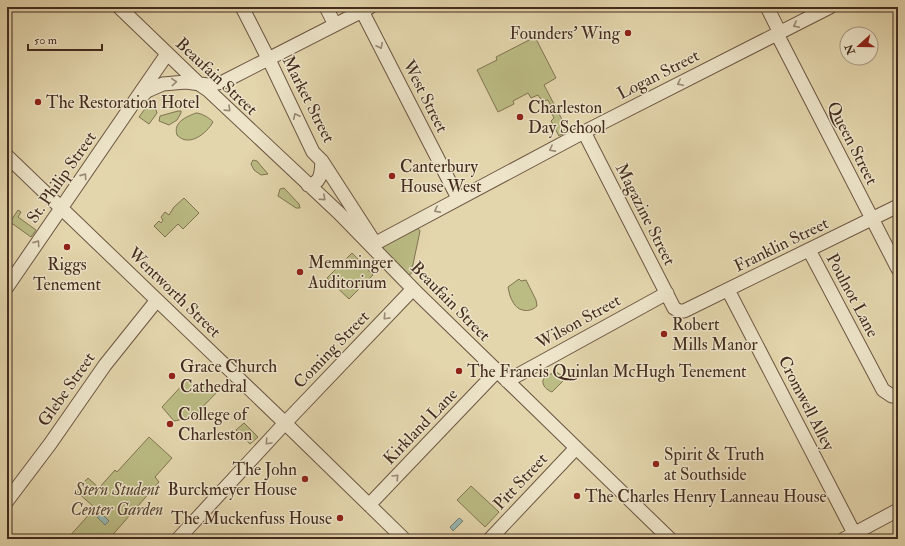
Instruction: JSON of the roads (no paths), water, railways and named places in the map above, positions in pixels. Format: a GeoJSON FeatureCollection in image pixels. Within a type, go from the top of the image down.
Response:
{"type":"FeatureCollection","features":[{"type":"Feature","properties":{"kind":"street","name":"Beaufain Street"},"geometry":{"type":"LineString","coordinates":[[118,7],[198,84],[208,90],[339,213],[413,289],[670,539]]}},
{"type":"Feature","properties":{"kind":"street","name":"Market Street"},"geometry":{"type":"LineString","coordinates":[[242,7],[269,59],[313,152],[322,161],[389,264]]}},
{"type":"Feature","properties":{"kind":"street"},"geometry":{"type":"LineString","coordinates":[[326,7],[335,25]]}},
{"type":"Feature","properties":{"kind":"street","name":"Queen Street"},"geometry":{"type":"LineString","coordinates":[[767,7],[778,33],[898,269]]}},
{"type":"Feature","properties":{"kind":"street","name":"Logan Street"},"geometry":{"type":"LineString","coordinates":[[376,243],[584,132],[830,7]]}},
{"type":"Feature","properties":{"kind":"street","name":"St. Philip Street"},"geometry":{"type":"LineString","coordinates":[[131,108],[147,91],[163,84],[186,82],[208,85],[223,82],[366,9]]}},
{"type":"Feature","properties":{"kind":"street","name":"West Street"},"geometry":{"type":"LineString","coordinates":[[366,9],[458,198]]}},
{"type":"Feature","properties":{"kind":"street","name":"St. Philip Street"},"geometry":{"type":"LineString","coordinates":[[7,287],[167,54]]}},
{"type":"Feature","properties":{"kind":"street","name":"Magazine Street"},"geometry":{"type":"LineString","coordinates":[[584,132],[674,308],[679,310]]}},
{"type":"Feature","properties":{"kind":"street","name":"Wentworth Street"},"geometry":{"type":"LineString","coordinates":[[7,156],[404,539]]}},
{"type":"Feature","properties":{"kind":"street"},"geometry":{"type":"LineString","coordinates":[[308,185],[315,184],[320,178],[322,161]]}},
{"type":"Feature","properties":{"kind":"street","name":"Franklin Street"},"geometry":{"type":"LineString","coordinates":[[679,310],[684,311],[898,206]]}},
{"type":"Feature","properties":{"kind":"street","name":"Poulnot Lane"},"geometry":{"type":"LineString","coordinates":[[809,250],[882,390],[892,396]]}},
{"type":"Feature","properties":{"kind":"street","name":"Coming Street"},"geometry":{"type":"LineString","coordinates":[[178,539],[285,423],[413,289]]}},
{"type":"Feature","properties":{"kind":"street","name":"Cromwell Alley"},"geometry":{"type":"LineString","coordinates":[[728,290],[849,536]]}},
{"type":"Feature","properties":{"kind":"street","name":"Wilson Street"},"geometry":{"type":"LineString","coordinates":[[507,381],[667,294]]}},
{"type":"Feature","properties":{"kind":"street","name":"Glebe Street"},"geometry":{"type":"LineString","coordinates":[[7,501],[50,444],[105,365],[157,300]]}},
{"type":"Feature","properties":{"kind":"street","name":"Kirkland Lane"},"geometry":{"type":"LineString","coordinates":[[369,505],[497,371]]}},
{"type":"Feature","properties":{"kind":"street","name":"Pitt Street"},"geometry":{"type":"LineString","coordinates":[[490,539],[576,448]]}},
{"type":"Feature","properties":{"kind":"street"},"geometry":{"type":"LineString","coordinates":[[849,536],[898,510]]}},
{"type":"Feature","properties":{"kind":"water"},"geometry":{"type":"Polygon","coordinates":[[[101,513],[109,521],[105,525],[97,517],[101,513]]]}},
{"type":"Feature","properties":{"kind":"water"},"geometry":{"type":"Polygon","coordinates":[[[459,518],[463,521],[453,531],[450,527],[459,518]]]}},
{"type":"Feature","properties":{"kind":"place","name":"Founders' Wing"},"geometry":{"type":"Point","coordinates":[628,33]}},
{"type":"Feature","properties":{"kind":"place","name":"The Restoration Hotel"},"geometry":{"type":"Point","coordinates":[38,102]}},
{"type":"Feature","properties":{"kind":"place","name":"Charleston Day School"},"geometry":{"type":"Point","coordinates":[520,117]}},
{"type":"Feature","properties":{"kind":"place","name":"Canterbury House West"},"geometry":{"type":"Point","coordinates":[392,176]}},
{"type":"Feature","properties":{"kind":"place","name":"Riggs Tenement"},"geometry":{"type":"Point","coordinates":[67,247]}},
{"type":"Feature","properties":{"kind":"place","name":"Memminger Auditorium"},"geometry":{"type":"Point","coordinates":[300,272]}},
{"type":"Feature","properties":{"kind":"place","name":"Robert Mills Manor"},"geometry":{"type":"Point","coordinates":[664,334]}},
{"type":"Feature","properties":{"kind":"place","name":"The Francis Quinlan McHugh Tenement"},"geometry":{"type":"Point","coordinates":[459,371]}},
{"type":"Feature","properties":{"kind":"place","name":"Grace Church Cathedral"},"geometry":{"type":"Point","coordinates":[172,376]}},
{"type":"Feature","properties":{"kind":"place","name":"College of Charleston"},"geometry":{"type":"Point","coordinates":[170,424]}},
{"type":"Feature","properties":{"kind":"place","name":"Spirit & Truth at Southside"},"geometry":{"type":"Point","coordinates":[656,464]}},
{"type":"Feature","properties":{"kind":"place","name":"The John Burckmeyer House"},"geometry":{"type":"Point","coordinates":[305,479]}},
{"type":"Feature","properties":{"kind":"place","name":"The Charles Henry Lanneau House"},"geometry":{"type":"Point","coordinates":[577,496]}},
{"type":"Feature","properties":{"kind":"place","name":"The Muckenfuss House"},"geometry":{"type":"Point","coordinates":[340,518]}},
{"type":"Feature","properties":{"kind":"park label","name":"Stern Student Center Garden"},"geometry":{"type":"Point","coordinates":[117,499]}}]}
